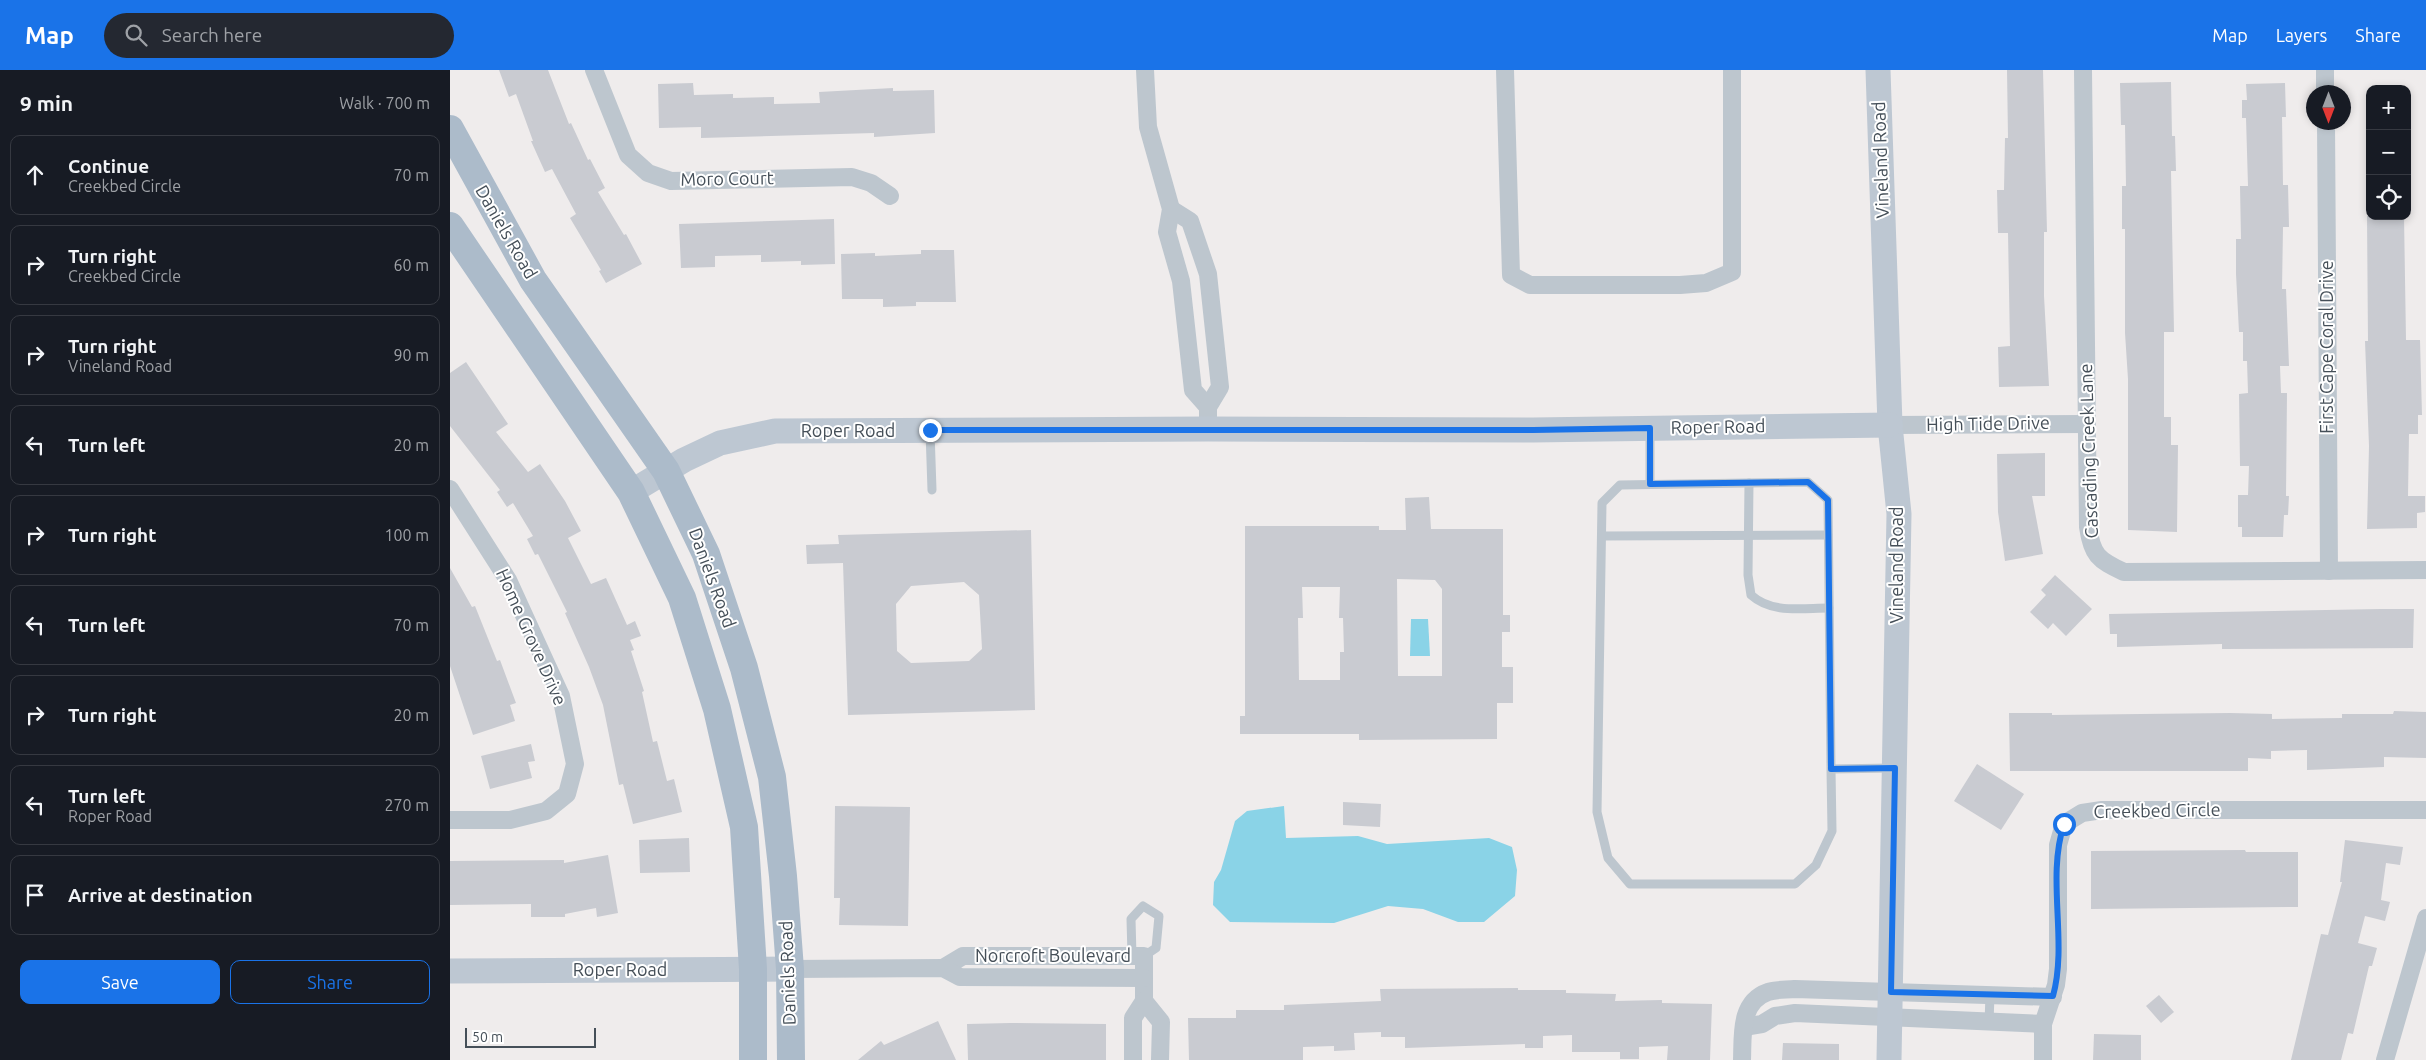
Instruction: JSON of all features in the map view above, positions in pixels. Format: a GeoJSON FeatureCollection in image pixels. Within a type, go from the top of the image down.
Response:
{"type":"FeatureCollection","features":[{"type":"Feature","properties":{"kind":"main road","name":"Daniels Road"},"geometry":{"type":"LineString","coordinates":[[450,129],[534,280],[666,471],[706,554],[744,668],[772,777],[783,876],[790,969],[791,1060]]}},
{"type":"Feature","properties":{"kind":"main road","name":"Daniels Road"},"geometry":{"type":"LineString","coordinates":[[450,226],[631,492],[682,598],[717,709],[744,827],[753,969],[753,1060]]}},
{"type":"Feature","properties":{"kind":"street","name":"Moro Court"},"geometry":{"type":"LineString","coordinates":[[594,70],[628,155],[648,173],[670,181],[852,176],[871,183],[890,196]]}},
{"type":"Feature","properties":{"kind":"street"},"geometry":{"type":"LineString","coordinates":[[1145,70],[1148,127],[1171,209],[1167,232],[1181,281],[1193,390],[1208,418]]}},
{"type":"Feature","properties":{"kind":"street"},"geometry":{"type":"LineString","coordinates":[[1505,70],[1511,275],[1530,285],[1680,285],[1706,283],[1732,272],[1732,70]]}},
{"type":"Feature","properties":{"kind":"street","name":"Vineland Road"},"geometry":{"type":"LineString","coordinates":[[1878,70],[1890,425],[1899,514],[1889,1060]]}},
{"type":"Feature","properties":{"kind":"street","name":"Cascading Creek Lane"},"geometry":{"type":"LineString","coordinates":[[2083,70],[2088,527],[2091,547],[2102,562],[2124,572],[2426,570]]}},
{"type":"Feature","properties":{"kind":"street"},"geometry":{"type":"LineString","coordinates":[[2325,70],[2325,85]]}},
{"type":"Feature","properties":{"kind":"street","name":"First Cape Coral Drive"},"geometry":{"type":"LineString","coordinates":[[2326,130],[2329,570]]}},
{"type":"Feature","properties":{"kind":"street"},"geometry":{"type":"LineString","coordinates":[[1171,209],[1190,221],[1208,274],[1220,387],[1208,418]]}},
{"type":"Feature","properties":{"kind":"street"},"geometry":{"type":"LineString","coordinates":[[1181,281],[1208,274]]}},
{"type":"Feature","properties":{"kind":"street","name":"Roper Road"},"geometry":{"type":"LineString","coordinates":[[631,492],[666,471],[720,443],[775,431],[930,430],[1208,418],[1533,430],[1890,425]]}},
{"type":"Feature","properties":{"kind":"street","name":"High Tide Drive"},"geometry":{"type":"LineString","coordinates":[[1890,425],[2087,424]]}},
{"type":"Feature","properties":{"kind":"street","name":"Home Grove Drive"},"geometry":{"type":"LineString","coordinates":[[450,488],[508,580],[561,696],[575,764],[567,794],[546,811],[510,820],[450,820]]}},
{"type":"Feature","properties":{"kind":"street","name":"Creekbed Circle"},"geometry":{"type":"LineString","coordinates":[[2043,1060],[2043,1024],[2053,996],[2058,969],[2058,844],[2064,824],[2082,813],[2102,810],[2426,810]]}},
{"type":"Feature","properties":{"kind":"street"},"geometry":{"type":"LineString","coordinates":[[2385,1060],[2426,918]]}},
{"type":"Feature","properties":{"kind":"street","name":"Norcroft Boulevard"},"geometry":{"type":"LineString","coordinates":[[942,968],[962,956],[1138,956],[1144,978],[1144,1001],[1133,1018],[1133,1060]]}},
{"type":"Feature","properties":{"kind":"street","name":"Norcroft Boulevard"},"geometry":{"type":"LineString","coordinates":[[790,969],[942,968],[960,977],[1144,978]]}},
{"type":"Feature","properties":{"kind":"street","name":"Roper Road"},"geometry":{"type":"LineString","coordinates":[[450,972],[790,969]]}},
{"type":"Feature","properties":{"kind":"street"},"geometry":{"type":"LineString","coordinates":[[1795,989],[1795,1013]]}},
{"type":"Feature","properties":{"kind":"street"},"geometry":{"type":"LineString","coordinates":[[1742,1060],[1746,1011],[1756,999],[1768,992],[1795,989],[2053,996]]}},
{"type":"Feature","properties":{"kind":"street"},"geometry":{"type":"LineString","coordinates":[[1144,1001],[1161,1022],[1160,1060]]}},
{"type":"Feature","properties":{"kind":"street"},"geometry":{"type":"LineString","coordinates":[[1744,1027],[1762,1024],[1775,1016],[1795,1013],[1890,1019],[2043,1024]]}},
{"type":"Feature","properties":{"kind":"lane"},"geometry":{"type":"LineString","coordinates":[[1650,428],[1650,484]]}},
{"type":"Feature","properties":{"kind":"lane"},"geometry":{"type":"LineString","coordinates":[[930,430],[932,490]]}},
{"type":"Feature","properties":{"kind":"lane"},"geometry":{"type":"LineString","coordinates":[[1808,482],[1828,500],[1832,831],[1816,866],[1795,884],[1630,884],[1608,858],[1596,812],[1602,502],[1620,485],[1749,483],[1808,482]]}},
{"type":"Feature","properties":{"kind":"lane"},"geometry":{"type":"LineString","coordinates":[[1749,483],[1748,535],[1751,595],[1761,604],[1775,608],[1829,608]]}},
{"type":"Feature","properties":{"kind":"lane"},"geometry":{"type":"LineString","coordinates":[[1602,536],[1828,534]]}},
{"type":"Feature","properties":{"kind":"lane"},"geometry":{"type":"LineString","coordinates":[[1831,769],[1895,768]]}},
{"type":"Feature","properties":{"kind":"lane"},"geometry":{"type":"LineString","coordinates":[[1143,906],[1158,916],[1156,948],[1138,956],[1131,919],[1143,906]]}},
{"type":"Feature","properties":{"kind":"lane"},"geometry":{"type":"LineString","coordinates":[[1989,1023],[1990,995]]}},
{"type":"Feature","properties":{"kind":"water"},"geometry":{"type":"Polygon","coordinates":[[[1411,619],[1428,619],[1430,656],[1410,656],[1411,619]]]}},
{"type":"Feature","properties":{"kind":"water"},"geometry":{"type":"Polygon","coordinates":[[[1284,806],[1286,838],[1358,836],[1387,844],[1489,838],[1512,847],[1517,870],[1515,896],[1484,922],[1458,922],[1423,909],[1388,906],[1334,923],[1230,922],[1213,905],[1214,882],[1221,870],[1235,821],[1247,811],[1284,806]]]}},
{"type":"Feature","properties":{"kind":"building"},"geometry":{"type":"Polygon","coordinates":[[[499,70],[548,70],[569,124],[571,123],[588,160],[590,159],[605,188],[598,192],[624,235],[626,234],[642,264],[606,283],[599,271],[601,270],[570,218],[576,214],[552,169],[545,172],[531,141],[533,141],[516,94],[509,97],[499,70]]]}},
{"type":"Feature","properties":{"kind":"building"},"geometry":{"type":"Polygon","coordinates":[[[2007,70],[2043,70],[2047,232],[2044,232],[2044,296],[2049,386],[1999,387],[1998,347],[2010,346],[2008,233],[1998,233],[1997,190],[2004,190],[2005,138],[2008,138],[2007,70]]]}},
{"type":"Feature","properties":{"kind":"building"},"geometry":{"type":"Polygon","coordinates":[[[2171,82],[2172,136],[2175,136],[2176,171],[2171,171],[2174,332],[2164,332],[2164,417],[2171,417],[2171,445],[2178,445],[2177,532],[2128,530],[2128,379],[2125,333],[2125,229],[2122,229],[2122,186],[2126,186],[2125,125],[2121,125],[2120,83],[2171,82]]]}},
{"type":"Feature","properties":{"kind":"building"},"geometry":{"type":"Polygon","coordinates":[[[693,83],[694,95],[733,94],[733,98],[774,97],[774,104],[820,103],[819,92],[893,88],[893,91],[934,90],[935,133],[874,137],[874,133],[701,138],[701,127],[659,128],[658,84],[693,83]]]}},
{"type":"Feature","properties":{"kind":"building"},"geometry":{"type":"Polygon","coordinates":[[[2285,83],[2286,117],[2282,117],[2283,185],[2288,185],[2289,227],[2283,227],[2282,289],[2286,289],[2289,366],[2280,366],[2281,393],[2287,393],[2286,496],[2289,496],[2288,515],[2284,515],[2283,537],[2242,537],[2242,527],[2238,527],[2238,495],[2248,495],[2249,466],[2240,466],[2239,394],[2248,393],[2247,361],[2243,361],[2243,332],[2239,332],[2236,274],[2236,239],[2241,239],[2240,186],[2248,186],[2246,118],[2242,118],[2242,100],[2247,100],[2246,84],[2285,83]]]}},
{"type":"Feature","properties":{"kind":"building"},"geometry":{"type":"Polygon","coordinates":[[[834,219],[835,264],[801,265],[801,261],[761,262],[761,255],[715,256],[715,267],[681,268],[679,224],[834,219]]]}},
{"type":"Feature","properties":{"kind":"building"},"geometry":{"type":"Polygon","coordinates":[[[2367,220],[2404,220],[2406,340],[2420,340],[2422,415],[2418,415],[2418,434],[2409,434],[2408,496],[2425,496],[2425,512],[2417,513],[2417,528],[2367,529],[2369,446],[2365,341],[2368,341],[2367,220]]]}},
{"type":"Feature","properties":{"kind":"building"},"geometry":{"type":"Polygon","coordinates":[[[921,250],[954,250],[956,302],[916,302],[916,306],[883,307],[883,299],[842,299],[841,254],[875,253],[875,256],[921,254],[921,250]]]}},
{"type":"Feature","properties":{"kind":"building"},"geometry":{"type":"Polygon","coordinates":[[[466,362],[508,424],[496,432],[528,472],[540,464],[565,501],[581,531],[568,538],[591,584],[606,578],[627,625],[635,621],[641,636],[630,640],[634,650],[631,651],[644,691],[642,692],[653,742],[657,741],[667,781],[674,779],[682,812],[633,824],[623,784],[619,785],[603,705],[589,667],[565,613],[567,612],[538,554],[535,555],[527,539],[533,536],[513,503],[507,507],[497,492],[500,490],[450,426],[450,373],[466,362]]]}},
{"type":"Feature","properties":{"kind":"building"},"geometry":{"type":"Polygon","coordinates":[[[2045,453],[2045,496],[2032,496],[2043,554],[2005,561],[1998,512],[1997,454],[2045,453]]]}},
{"type":"Feature","properties":{"kind":"building"},"geometry":{"type":"Polygon","coordinates":[[[1429,497],[1431,529],[1503,529],[1503,615],[1510,615],[1510,632],[1502,632],[1502,667],[1513,667],[1513,703],[1497,703],[1497,739],[1359,740],[1359,734],[1240,734],[1240,716],[1245,716],[1245,526],[1379,526],[1379,530],[1406,530],[1405,498],[1429,497]],[[1397,579],[1398,676],[1442,676],[1442,589],[1435,580],[1397,579]],[[1302,587],[1303,618],[1298,618],[1299,680],[1340,680],[1340,652],[1344,652],[1343,618],[1339,618],[1340,587],[1302,587]]]}},
{"type":"Feature","properties":{"kind":"building"},"geometry":{"type":"Polygon","coordinates":[[[1031,530],[1035,710],[848,715],[843,563],[807,564],[806,545],[839,544],[838,535],[1031,530]],[[964,582],[911,586],[896,604],[897,651],[911,663],[969,661],[982,649],[979,595],[964,582]]]}},
{"type":"Feature","properties":{"kind":"building"},"geometry":{"type":"Polygon","coordinates":[[[450,568],[472,607],[475,606],[497,661],[500,660],[516,703],[510,705],[515,721],[473,735],[450,666],[450,568]]]}},
{"type":"Feature","properties":{"kind":"building"},"geometry":{"type":"Polygon","coordinates":[[[2055,575],[2092,609],[2066,636],[2053,623],[2048,629],[2030,612],[2046,595],[2041,590],[2055,575]]]}},
{"type":"Feature","properties":{"kind":"building"},"geometry":{"type":"Polygon","coordinates":[[[2414,609],[2413,648],[2222,649],[2222,644],[2117,647],[2117,634],[2110,634],[2109,614],[2414,609]]]}},
{"type":"Feature","properties":{"kind":"building"},"geometry":{"type":"Polygon","coordinates":[[[2394,711],[2426,712],[2426,758],[2384,757],[2384,767],[2307,770],[2307,750],[2271,751],[2271,759],[2248,758],[2248,771],[2010,771],[2009,713],[2052,713],[2052,715],[2230,713],[2272,714],[2272,719],[2342,718],[2342,714],[2393,714],[2394,711]]]}},
{"type":"Feature","properties":{"kind":"building"},"geometry":{"type":"Polygon","coordinates":[[[531,744],[535,761],[528,762],[532,778],[490,789],[481,756],[531,744]]]}},
{"type":"Feature","properties":{"kind":"building"},"geometry":{"type":"Polygon","coordinates":[[[1977,764],[2024,794],[2001,830],[1954,801],[1977,764]]]}},
{"type":"Feature","properties":{"kind":"building"},"geometry":{"type":"Polygon","coordinates":[[[1343,802],[1381,804],[1380,827],[1343,825],[1343,802]]]}},
{"type":"Feature","properties":{"kind":"building"},"geometry":{"type":"Polygon","coordinates":[[[835,806],[910,807],[908,926],[839,925],[840,898],[834,898],[835,806]]]}},
{"type":"Feature","properties":{"kind":"building"},"geometry":{"type":"Polygon","coordinates":[[[689,838],[690,872],[640,873],[639,840],[689,838]]]}},
{"type":"Feature","properties":{"kind":"building"},"geometry":{"type":"Polygon","coordinates":[[[2345,840],[2403,847],[2400,865],[2386,863],[2381,900],[2390,902],[2385,921],[2365,916],[2358,943],[2377,948],[2372,966],[2369,966],[2353,1034],[2348,1033],[2341,1060],[2291,1060],[2321,934],[2328,935],[2342,882],[2340,882],[2345,840]]]}},
{"type":"Feature","properties":{"kind":"building"},"geometry":{"type":"Polygon","coordinates":[[[2245,850],[2246,852],[2298,852],[2298,907],[2091,909],[2091,851],[2245,850]]]}},
{"type":"Feature","properties":{"kind":"building"},"geometry":{"type":"Polygon","coordinates":[[[608,855],[618,913],[597,917],[596,908],[565,914],[565,917],[531,917],[531,904],[450,905],[450,861],[564,860],[564,863],[608,855]]]}},
{"type":"Feature","properties":{"kind":"building"},"geometry":{"type":"Polygon","coordinates":[[[1518,988],[1518,990],[1566,990],[1566,993],[1616,994],[1615,1001],[1662,1000],[1662,1003],[1712,1004],[1710,1060],[1667,1060],[1668,1046],[1639,1047],[1639,1059],[1620,1059],[1620,1052],[1572,1052],[1572,1035],[1543,1036],[1543,1048],[1525,1048],[1525,1044],[1405,1048],[1405,1037],[1381,1037],[1381,1032],[1354,1033],[1355,1050],[1334,1051],[1334,1046],[1303,1047],[1303,1060],[1189,1060],[1188,1018],[1236,1018],[1236,1010],[1284,1010],[1284,1005],[1381,1001],[1380,989],[1518,988]]]}},
{"type":"Feature","properties":{"kind":"building"},"geometry":{"type":"Polygon","coordinates":[[[2159,995],[2174,1012],[2161,1023],[2146,1006],[2159,995]]]}},
{"type":"Feature","properties":{"kind":"building"},"geometry":{"type":"Polygon","coordinates":[[[938,1021],[956,1060],[858,1060],[881,1041],[884,1045],[938,1021]]]}},
{"type":"Feature","properties":{"kind":"building"},"geometry":{"type":"Polygon","coordinates":[[[967,1024],[1106,1024],[1106,1060],[968,1060],[967,1024]]]}},
{"type":"Feature","properties":{"kind":"building"},"geometry":{"type":"Polygon","coordinates":[[[2094,1034],[2141,1035],[2141,1060],[2093,1060],[2094,1034]]]}},
{"type":"Feature","properties":{"kind":"building"},"geometry":{"type":"Polygon","coordinates":[[[1783,1043],[1839,1044],[1839,1060],[1782,1060],[1783,1043]]]}},
{"type":"Feature","properties":{"kind":"route"},"geometry":{"type":"LineString","coordinates":[[930,430],[1533,430],[1650,428],[1650,484],[1808,482],[1828,500],[1831,769],[1895,768],[1891,992],[2053,996],[2058,969],[2058,844],[2064,824]]}}]}
